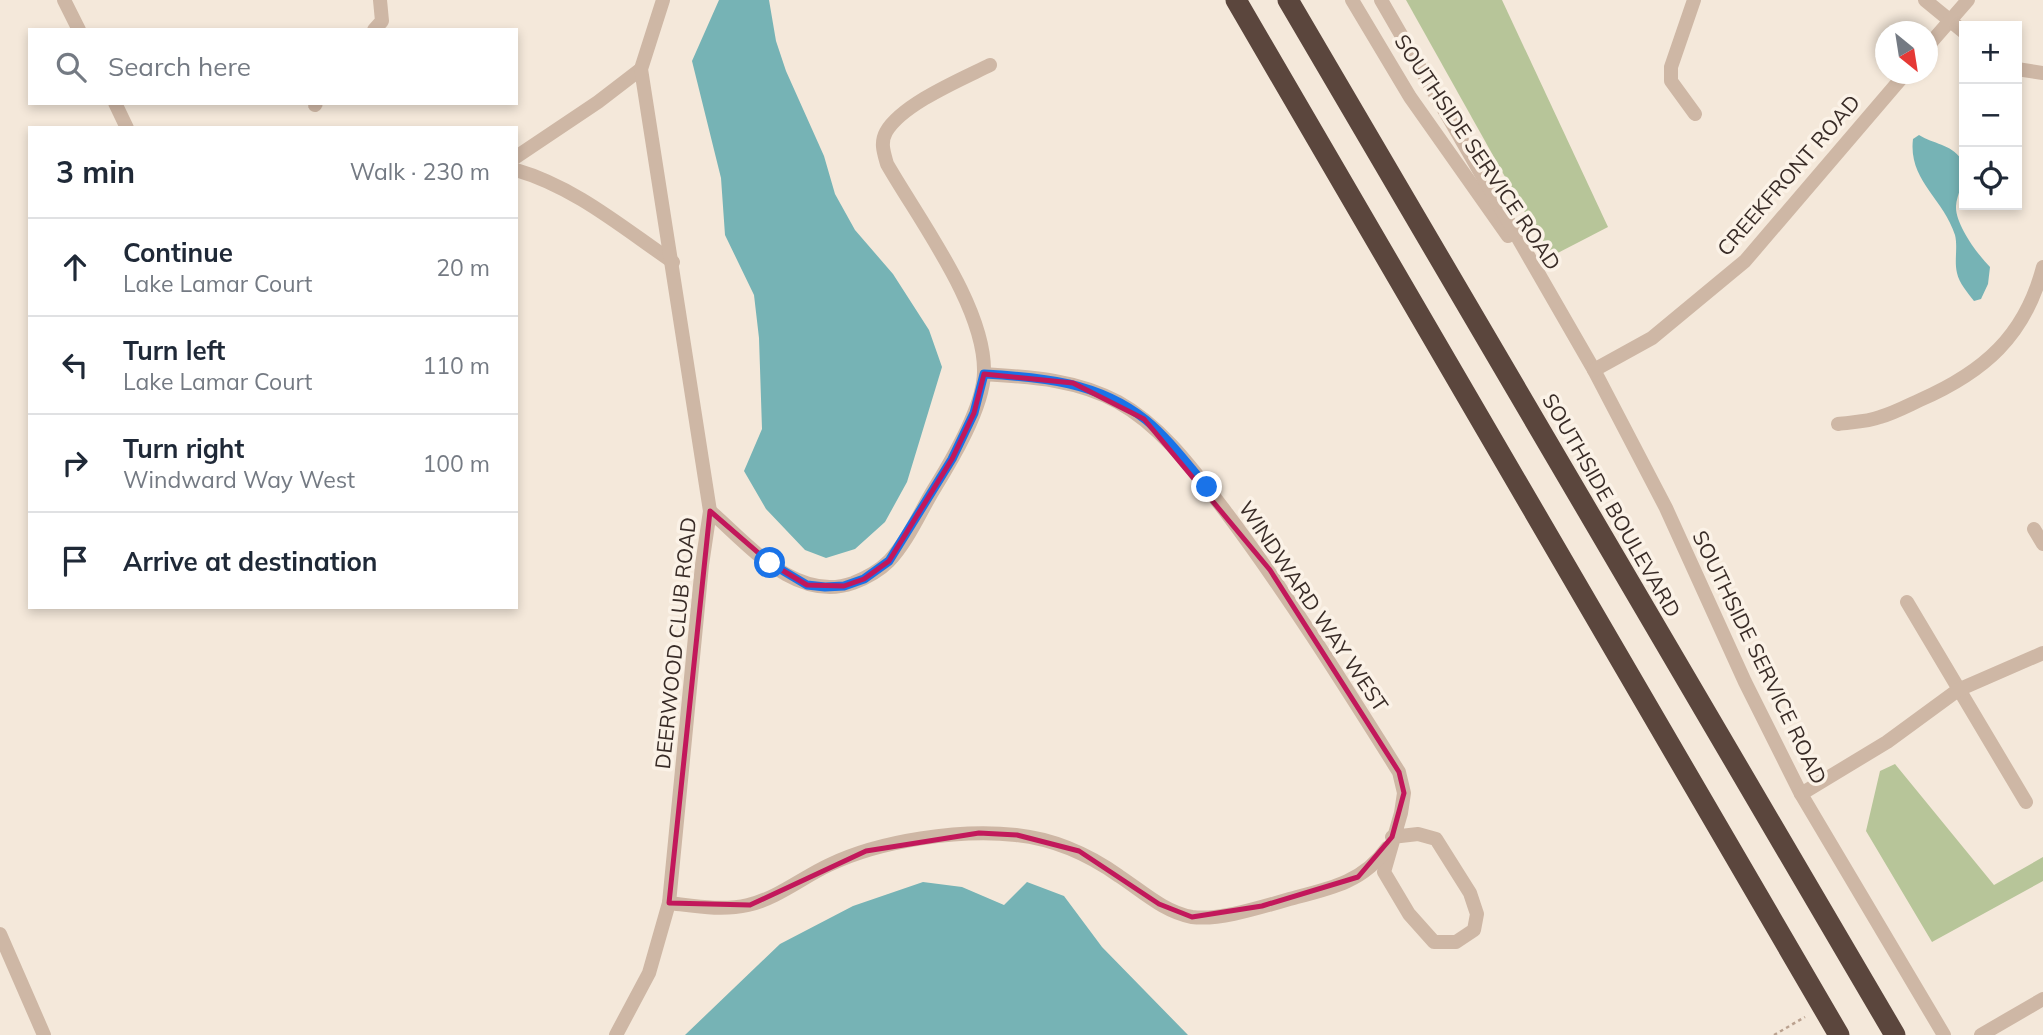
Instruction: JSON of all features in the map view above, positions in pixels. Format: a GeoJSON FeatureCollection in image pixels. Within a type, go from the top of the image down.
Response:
{"type":"FeatureCollection","features":[{"type":"Feature","properties":{"kind":"highway"},"geometry":{"type":"LineString","coordinates":[[1236,0],[1839,1035]]}},
{"type":"Feature","properties":{"kind":"highway","name":"SOUTHSIDE BOULEVARD"},"geometry":{"type":"LineString","coordinates":[[1287,0],[1895,1035]]}},
{"type":"Feature","properties":{"kind":"street"},"geometry":{"type":"LineString","coordinates":[[64,0],[78,28]]}},
{"type":"Feature","properties":{"kind":"street"},"geometry":{"type":"LineString","coordinates":[[376,28],[382,20],[380,0]]}},
{"type":"Feature","properties":{"kind":"street","name":"DEERWOOD CLUB ROAD"},"geometry":{"type":"LineString","coordinates":[[616,1035],[649,973],[669,903],[702,565],[710,511],[641,69],[663,0]]}},
{"type":"Feature","properties":{"kind":"street","name":"SOUTHSIDE SERVICE ROAD"},"geometry":{"type":"LineString","coordinates":[[1352,0],[1410,97],[1548,291]]}},
{"type":"Feature","properties":{"kind":"street","name":"SOUTHSIDE SERVICE ROAD"},"geometry":{"type":"LineString","coordinates":[[1381,0],[1594,370],[1666,508],[1745,682],[1801,794],[1944,1035]]}},
{"type":"Feature","properties":{"kind":"street"},"geometry":{"type":"LineString","coordinates":[[1694,0],[1671,67],[1671,81],[1695,114]]}},
{"type":"Feature","properties":{"kind":"street"},"geometry":{"type":"LineString","coordinates":[[1925,0],[1959,28]]}},
{"type":"Feature","properties":{"kind":"street"},"geometry":{"type":"LineString","coordinates":[[1938,34],[1968,0]]}},
{"type":"Feature","properties":{"kind":"street"},"geometry":{"type":"LineString","coordinates":[[710,511],[770,563],[807,585],[844,586],[864,579],[889,561],[952,459],[974,413],[984,374],[969,304],[887,164],[882,147],[886,132],[923,98],[990,65]]}},
{"type":"Feature","properties":{"kind":"street"},"geometry":{"type":"LineString","coordinates":[[518,156],[598,102],[641,69]]}},
{"type":"Feature","properties":{"kind":"street"},"geometry":{"type":"LineString","coordinates":[[2022,70],[2043,73]]}},
{"type":"Feature","properties":{"kind":"street","name":"CREEKFRONT ROAD"},"geometry":{"type":"LineString","coordinates":[[1594,370],[1652,338],[1745,261],[1896,84]]}},
{"type":"Feature","properties":{"kind":"street"},"geometry":{"type":"LineString","coordinates":[[116,105],[126,126]]}},
{"type":"Feature","properties":{"kind":"street"},"geometry":{"type":"LineString","coordinates":[[518,171],[569,191],[673,262]]}},
{"type":"Feature","properties":{"kind":"street"},"geometry":{"type":"LineString","coordinates":[[1838,424],[1879,418],[1952,386],[1971,374],[2008,340],[2040,289],[2043,267]]}},
{"type":"Feature","properties":{"kind":"street","name":"WINDWARD WAY WEST"},"geometry":{"type":"LineString","coordinates":[[984,374],[1073,383],[1116,401],[1144,419],[1164,438],[1207,487],[1270,570],[1399,772],[1404,793],[1401,813],[1392,837],[1384,872],[1409,914],[1434,942],[1456,942],[1474,930],[1477,914],[1470,893],[1436,839],[1418,834],[1392,837]]}},
{"type":"Feature","properties":{"kind":"street"},"geometry":{"type":"LineString","coordinates":[[2034,529],[2043,544]]}},
{"type":"Feature","properties":{"kind":"street"},"geometry":{"type":"LineString","coordinates":[[1907,602],[2026,802]]}},
{"type":"Feature","properties":{"kind":"street"},"geometry":{"type":"LineString","coordinates":[[1801,794],[1887,742],[1958,690],[2043,653]]}},
{"type":"Feature","properties":{"kind":"street"},"geometry":{"type":"LineString","coordinates":[[669,903],[725,909],[750,905],[822,868],[866,851],[937,837],[979,834],[1017,835],[1079,851],[1160,904],[1192,916],[1212,917],[1323,890],[1358,877],[1380,856],[1392,837]]}},
{"type":"Feature","properties":{"kind":"street"},"geometry":{"type":"LineString","coordinates":[[0,934],[44,1035]]}},
{"type":"Feature","properties":{"kind":"street"},"geometry":{"type":"LineString","coordinates":[[1981,1035],[2043,999]]}},
{"type":"Feature","properties":{"kind":"path"},"geometry":{"type":"LineString","coordinates":[[1774,1035],[1823,1006]]}},
{"type":"Feature","properties":{"kind":"highlighted area"},"geometry":{"type":"Polygon","coordinates":[[[984,374],[1073,383],[1144,419],[1270,570],[1399,772],[1404,793],[1392,837],[1358,877],[1262,906],[1192,917],[1159,904],[1079,851],[1017,835],[979,833],[866,851],[750,905],[669,903],[710,511],[770,563],[807,585],[844,586],[864,579],[889,561],[952,459],[974,413],[984,374]]]}},
{"type":"Feature","properties":{"kind":"green space"},"geometry":{"type":"Polygon","coordinates":[[[1406,0],[1502,0],[1608,227],[1550,257],[1406,0]]]}},
{"type":"Feature","properties":{"kind":"green space"},"geometry":{"type":"Polygon","coordinates":[[[1895,764],[1994,885],[2043,857],[2043,881],[1932,942],[1866,831],[1880,771],[1895,764]]]}},
{"type":"Feature","properties":{"kind":"water"},"geometry":{"type":"Polygon","coordinates":[[[719,0],[769,0],[776,41],[786,71],[824,156],[835,194],[855,230],[893,274],[929,330],[942,367],[907,482],[885,522],[855,549],[826,558],[805,550],[766,509],[744,471],[762,429],[759,338],[754,295],[725,235],[721,178],[692,61],[719,0]]]}},
{"type":"Feature","properties":{"kind":"water"},"geometry":{"type":"Polygon","coordinates":[[[1919,135],[1947,147],[1959,156],[1959,193],[1956,206],[1959,221],[1968,239],[1990,267],[1988,284],[1981,299],[1974,301],[1960,280],[1956,268],[1955,235],[1943,210],[1921,178],[1913,153],[1913,139],[1919,135]]]}},
{"type":"Feature","properties":{"kind":"water"},"geometry":{"type":"Polygon","coordinates":[[[923,882],[962,887],[1004,905],[1027,882],[1064,896],[1102,947],[1188,1035],[685,1035],[780,944],[853,906],[923,882]]]}},
{"type":"Feature","properties":{"kind":"route"},"geometry":{"type":"LineString","coordinates":[[770,563],[807,585],[825,587],[844,586],[864,579],[889,561],[952,459],[974,413],[984,374],[1073,383],[1116,401],[1144,419],[1207,487]]}}]}
